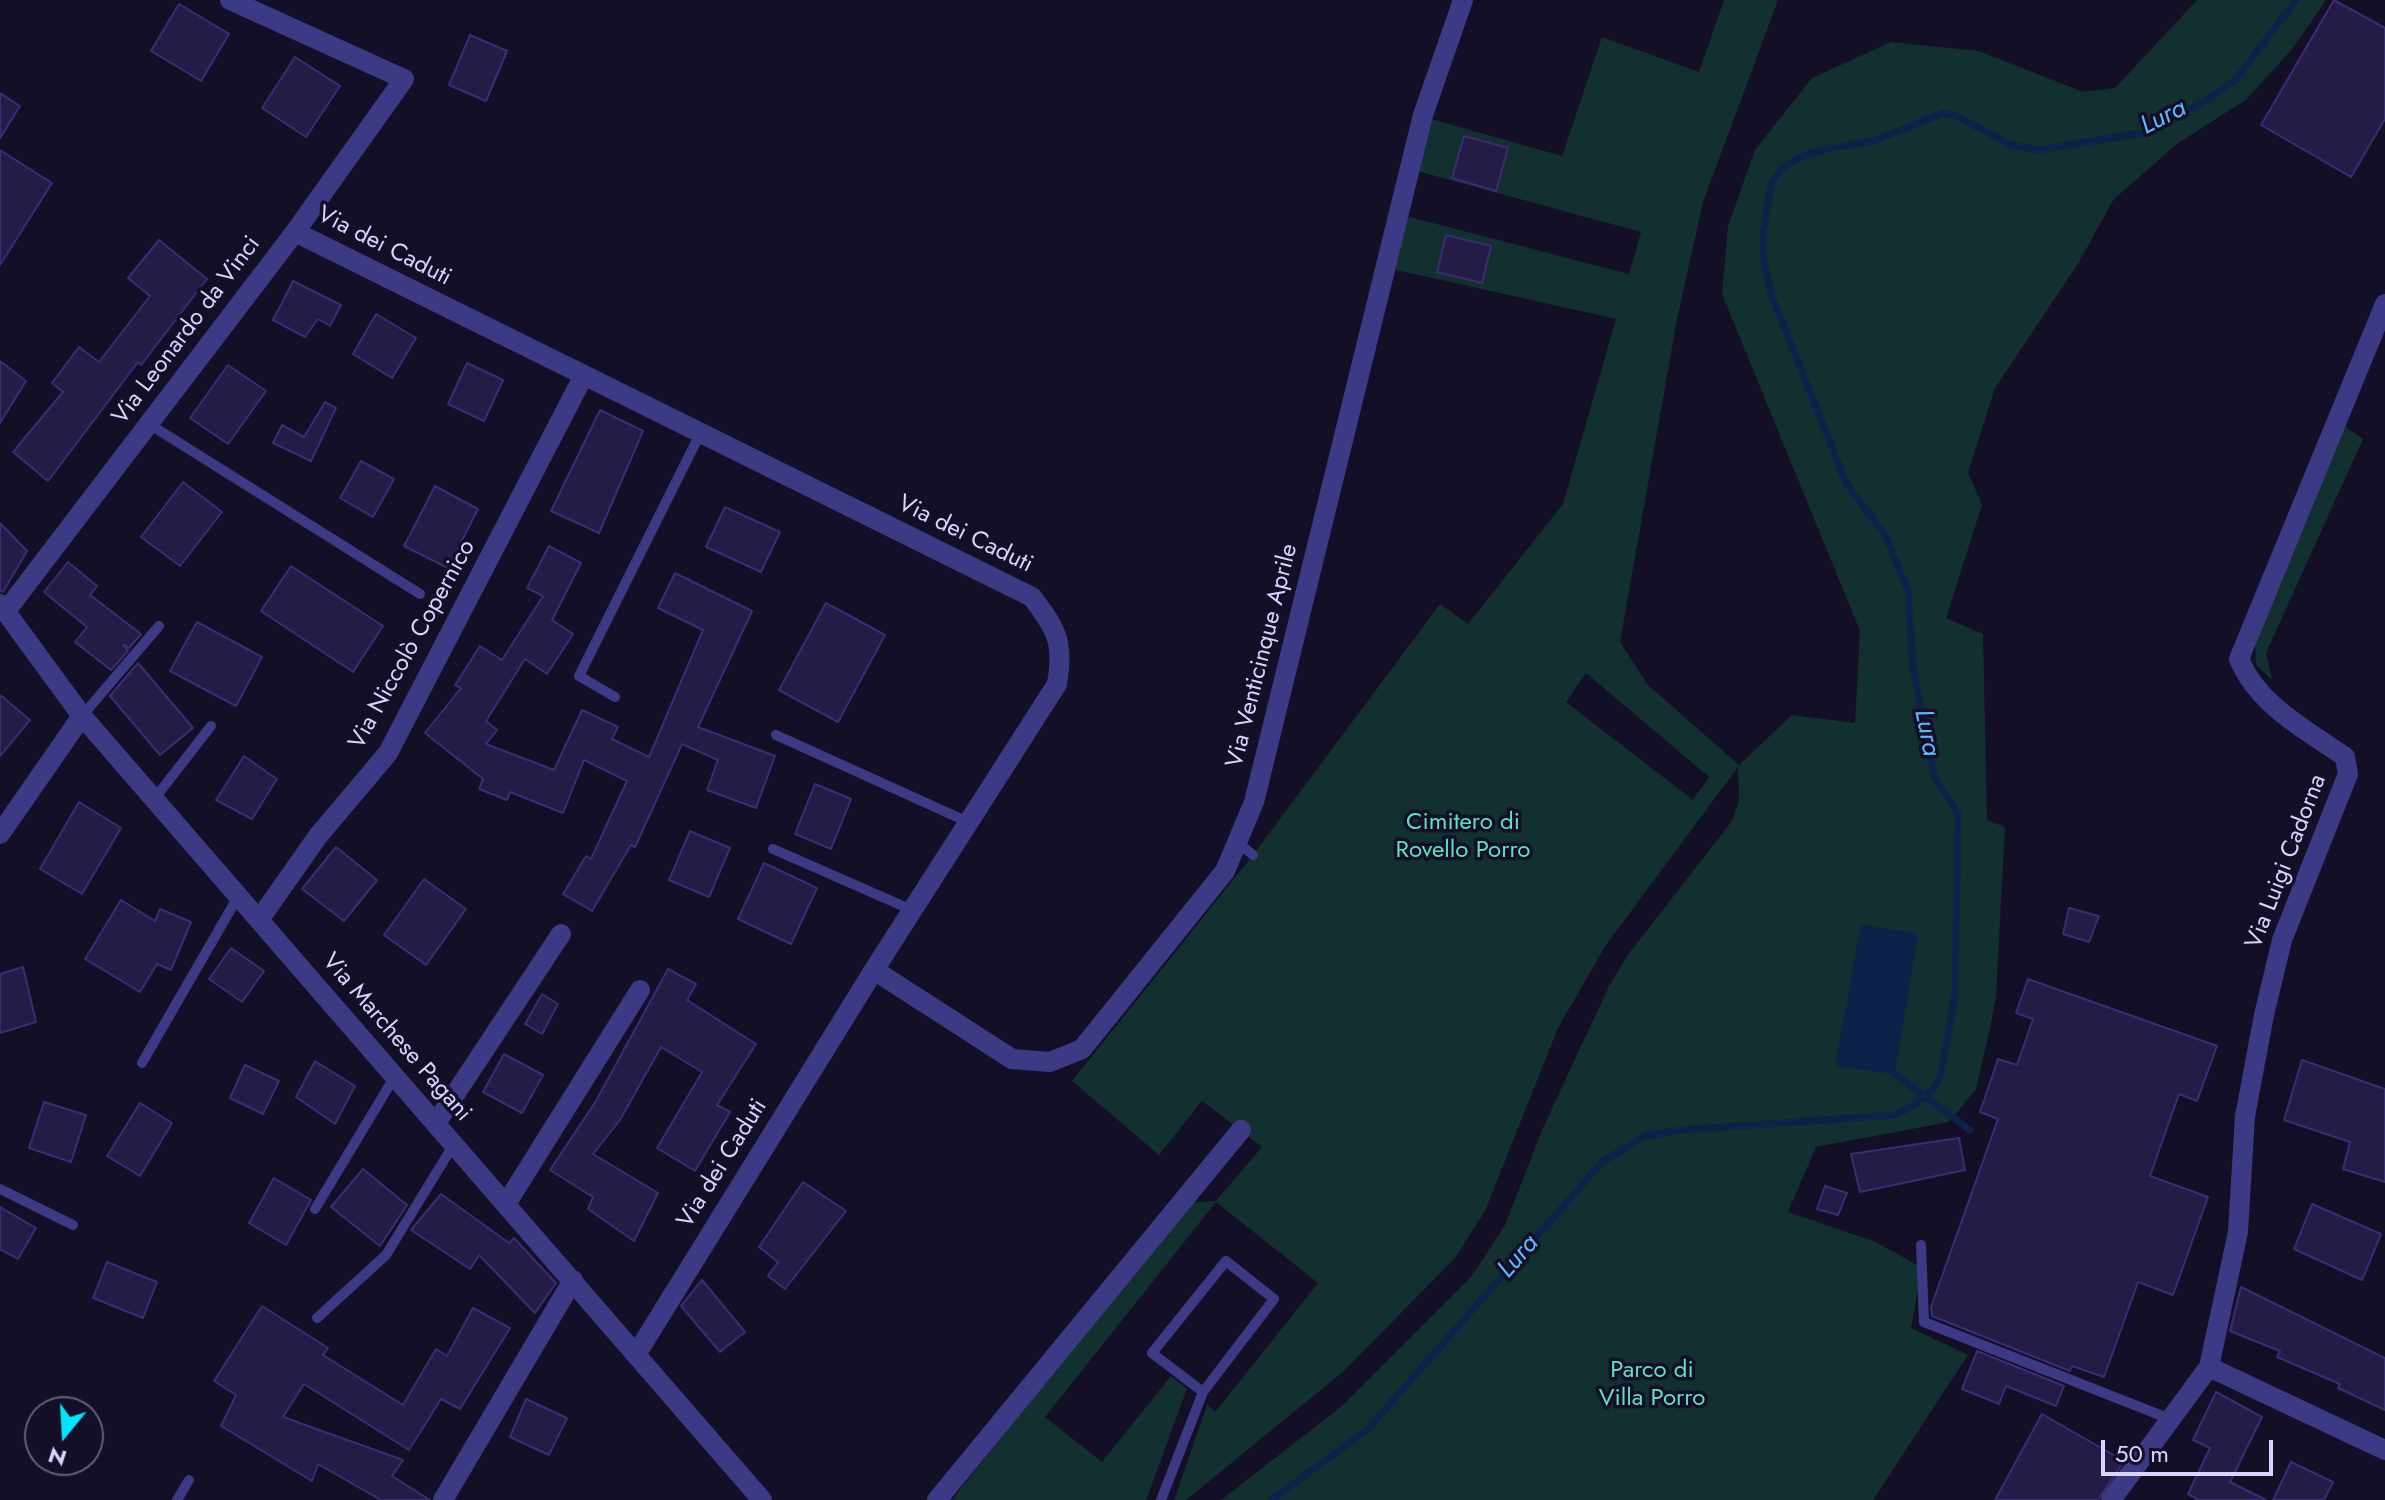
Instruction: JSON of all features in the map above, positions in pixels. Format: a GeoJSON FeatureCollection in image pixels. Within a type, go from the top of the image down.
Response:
{"type":"FeatureCollection","features":[{"type":"Feature","properties":{"kind":"street","name":"Via Leonardo da Vinci"},"geometry":{"type":"LineString","coordinates":[[3,607],[149,424],[295,232],[404,79],[230,0]]}},
{"type":"Feature","properties":{"kind":"street","name":"Via Venticinque Aprile"},"geometry":{"type":"LineString","coordinates":[[874,970],[1012,1059],[1050,1062],[1082,1049],[1225,871],[1254,802],[1423,115],[1463,0]]}},
{"type":"Feature","properties":{"kind":"street","name":"Via dei Caduti"},"geometry":{"type":"LineString","coordinates":[[295,232],[1032,597],[1053,625],[1063,652],[1057,684],[874,970],[637,1353]]}},
{"type":"Feature","properties":{"kind":"street","name":"Via Luigi Cadorna"},"geometry":{"type":"LineString","coordinates":[[2209,1367],[2238,1232],[2245,1116],[2264,1015],[2282,940],[2348,774],[2345,757],[2268,702],[2247,679],[2239,659],[2385,304]]}},
{"type":"Feature","properties":{"kind":"street","name":"Via Niccolò Copernico"},"geometry":{"type":"LineString","coordinates":[[259,920],[318,836],[388,753],[583,377]]}},
{"type":"Feature","properties":{"kind":"street","name":"Via Marchese Pagani"},"geometry":{"type":"LineString","coordinates":[[3,607],[82,716],[240,894],[259,920],[762,1500]]}},
{"type":"Feature","properties":{"kind":"street"},"geometry":{"type":"LineString","coordinates":[[0,834],[82,716]]}},
{"type":"Feature","properties":{"kind":"street"},"geometry":{"type":"LineString","coordinates":[[436,1123],[561,934]]}},
{"type":"Feature","properties":{"kind":"street"},"geometry":{"type":"LineString","coordinates":[[506,1204],[640,990]]}},
{"type":"Feature","properties":{"kind":"street"},"geometry":{"type":"LineString","coordinates":[[937,1500],[1241,1130]]}},
{"type":"Feature","properties":{"kind":"street"},"geometry":{"type":"LineString","coordinates":[[443,1500],[573,1280]]}},
{"type":"Feature","properties":{"kind":"street"},"geometry":{"type":"LineString","coordinates":[[2111,1500],[2209,1367],[2385,1450]]}},
{"type":"Feature","properties":{"kind":"lane"},"geometry":{"type":"LineString","coordinates":[[149,424],[420,594]]}},
{"type":"Feature","properties":{"kind":"lane"},"geometry":{"type":"LineString","coordinates":[[615,697],[579,676],[700,434]]}},
{"type":"Feature","properties":{"kind":"lane"},"geometry":{"type":"LineString","coordinates":[[82,716],[159,626]]}},
{"type":"Feature","properties":{"kind":"lane"},"geometry":{"type":"LineString","coordinates":[[155,798],[211,726]]}},
{"type":"Feature","properties":{"kind":"lane"},"geometry":{"type":"LineString","coordinates":[[776,735],[968,822]]}},
{"type":"Feature","properties":{"kind":"lane"},"geometry":{"type":"LineString","coordinates":[[1236,841],[1253,855]]}},
{"type":"Feature","properties":{"kind":"lane"},"geometry":{"type":"LineString","coordinates":[[773,849],[912,910]]}},
{"type":"Feature","properties":{"kind":"lane"},"geometry":{"type":"LineString","coordinates":[[142,1063],[240,894]]}},
{"type":"Feature","properties":{"kind":"lane"},"geometry":{"type":"LineString","coordinates":[[315,1209],[395,1076]]}},
{"type":"Feature","properties":{"kind":"lane"},"geometry":{"type":"LineString","coordinates":[[317,1318],[386,1255],[454,1144]]}},
{"type":"Feature","properties":{"kind":"lane"},"geometry":{"type":"LineString","coordinates":[[0,1189],[73,1225]]}},
{"type":"Feature","properties":{"kind":"lane"},"geometry":{"type":"LineString","coordinates":[[1921,1245],[1924,1322],[2170,1419]]}},
{"type":"Feature","properties":{"kind":"lane"},"geometry":{"type":"LineString","coordinates":[[1161,1500],[1203,1392],[1274,1299],[1226,1261],[1152,1353],[1203,1392]]}},
{"type":"Feature","properties":{"kind":"lane"},"geometry":{"type":"LineString","coordinates":[[177,1500],[189,1480]]}},
{"type":"Feature","properties":{"kind":"green space"},"geometry":{"type":"Polygon","coordinates":[[[1724,0],[1778,0],[1703,202],[1677,319],[1620,642],[1648,685],[1739,765],[1792,715],[1855,723],[1860,631],[1722,294],[1728,226],[1755,150],[1812,78],[1891,42],[1979,51],[2083,92],[2115,88],[2197,0],[2326,0],[2293,48],[2246,100],[2178,143],[2114,199],[2079,262],[1995,388],[1968,472],[1982,505],[1946,618],[1983,634],[1987,820],[2005,827],[1996,996],[1976,1089],[1949,1122],[1816,1147],[1788,1212],[1876,1242],[1922,1268],[1911,1328],[1968,1355],[1873,1500],[1221,1500],[1342,1406],[1472,1276],[1505,1225],[1543,1128],[1609,986],[1627,956],[1732,821],[1739,801],[1738,767],[1606,945],[1558,1028],[1485,1211],[1455,1258],[1344,1371],[1186,1500],[1174,1500],[1207,1405],[1216,1411],[1318,1283],[1216,1202],[1045,1417],[1102,1462],[1171,1376],[1187,1389],[1146,1500],[952,1500],[1185,1203],[1216,1201],[1262,1147],[1202,1101],[1159,1155],[1072,1081],[1253,855],[1440,604],[1468,624],[1563,504],[1616,319],[1392,269],[1406,216],[1629,274],[1641,232],[1417,171],[1431,119],[1562,156],[1602,37],[1699,72],[1724,0]],[[1586,673],[1566,702],[1693,800],[1709,777],[1586,673]]]}},
{"type":"Feature","properties":{"kind":"green space"},"geometry":{"type":"Polygon","coordinates":[[[2344,426],[2363,439],[2266,653],[2272,680],[2256,665],[2255,641],[2344,426]]]}},
{"type":"Feature","properties":{"kind":"water"},"geometry":{"type":"Polygon","coordinates":[[[1861,924],[1918,934],[1895,1074],[1835,1066],[1861,924]]]}},
{"type":"Feature","properties":{"kind":"building"},"geometry":{"type":"Polygon","coordinates":[[[2334,0],[2385,28],[2385,119],[2351,177],[2261,125],[2334,0]]]}},
{"type":"Feature","properties":{"kind":"building"},"geometry":{"type":"Polygon","coordinates":[[[179,4],[229,34],[201,81],[151,51],[179,4]]]}},
{"type":"Feature","properties":{"kind":"building"},"geometry":{"type":"Polygon","coordinates":[[[470,35],[507,51],[486,101],[449,85],[470,35]]]}},
{"type":"Feature","properties":{"kind":"building"},"geometry":{"type":"Polygon","coordinates":[[[295,57],[340,86],[306,137],[262,108],[295,57]]]}},
{"type":"Feature","properties":{"kind":"building"},"geometry":{"type":"Polygon","coordinates":[[[0,93],[20,106],[0,138],[0,93]]]}},
{"type":"Feature","properties":{"kind":"building"},"geometry":{"type":"Polygon","coordinates":[[[1464,136],[1508,148],[1496,191],[1452,178],[1464,136]]]}},
{"type":"Feature","properties":{"kind":"building"},"geometry":{"type":"Polygon","coordinates":[[[0,150],[52,183],[0,265],[0,150]]]}},
{"type":"Feature","properties":{"kind":"building"},"geometry":{"type":"Polygon","coordinates":[[[1446,235],[1491,246],[1482,283],[1437,272],[1446,235]]]}},
{"type":"Feature","properties":{"kind":"building"},"geometry":{"type":"Polygon","coordinates":[[[159,240],[207,279],[141,365],[138,362],[48,481],[13,452],[63,392],[52,383],[79,347],[99,362],[150,296],[128,278],[159,240]]]}},
{"type":"Feature","properties":{"kind":"building"},"geometry":{"type":"Polygon","coordinates":[[[293,281],[341,305],[330,326],[318,319],[305,337],[273,320],[293,281]]]}},
{"type":"Feature","properties":{"kind":"building"},"geometry":{"type":"Polygon","coordinates":[[[376,314],[416,338],[392,378],[353,354],[376,314]]]}},
{"type":"Feature","properties":{"kind":"building"},"geometry":{"type":"Polygon","coordinates":[[[0,361],[26,381],[0,423],[0,361]]]}},
{"type":"Feature","properties":{"kind":"building"},"geometry":{"type":"Polygon","coordinates":[[[467,363],[503,380],[484,421],[448,404],[467,363]]]}},
{"type":"Feature","properties":{"kind":"building"},"geometry":{"type":"Polygon","coordinates":[[[228,365],[266,391],[228,444],[190,418],[228,365]]]}},
{"type":"Feature","properties":{"kind":"building"},"geometry":{"type":"Polygon","coordinates":[[[325,402],[336,408],[311,461],[273,443],[282,425],[304,437],[325,402]]]}},
{"type":"Feature","properties":{"kind":"building"},"geometry":{"type":"Polygon","coordinates":[[[600,410],[643,431],[599,533],[551,511],[600,410]]]}},
{"type":"Feature","properties":{"kind":"building"},"geometry":{"type":"Polygon","coordinates":[[[361,461],[394,479],[373,517],[340,498],[361,461]]]}},
{"type":"Feature","properties":{"kind":"building"},"geometry":{"type":"Polygon","coordinates":[[[183,482],[222,512],[180,566],[141,537],[183,482]]]}},
{"type":"Feature","properties":{"kind":"building"},"geometry":{"type":"Polygon","coordinates":[[[435,486],[478,509],[448,568],[404,546],[435,486]]]}},
{"type":"Feature","properties":{"kind":"building"},"geometry":{"type":"Polygon","coordinates":[[[725,507],[780,532],[761,572],[706,547],[725,507]]]}},
{"type":"Feature","properties":{"kind":"building"},"geometry":{"type":"Polygon","coordinates":[[[0,523],[27,551],[3,592],[0,591],[0,523]]]}},
{"type":"Feature","properties":{"kind":"building"},"geometry":{"type":"Polygon","coordinates":[[[549,546],[581,563],[552,620],[573,634],[547,674],[525,659],[486,721],[497,730],[486,744],[554,770],[582,710],[618,727],[612,739],[649,757],[703,630],[658,608],[675,573],[752,611],[698,727],[775,756],[756,808],[707,790],[718,760],[682,744],[635,847],[631,845],[592,911],[563,894],[586,856],[591,859],[627,781],[584,760],[563,813],[510,792],[507,800],[479,789],[483,779],[425,733],[461,688],[455,685],[480,646],[502,660],[543,596],[527,588],[549,546]]]}},
{"type":"Feature","properties":{"kind":"building"},"geometry":{"type":"Polygon","coordinates":[[[68,562],[97,586],[90,595],[141,634],[129,648],[123,645],[128,651],[111,670],[75,642],[87,627],[44,592],[68,562]]]}},
{"type":"Feature","properties":{"kind":"building"},"geometry":{"type":"Polygon","coordinates":[[[291,566],[383,626],[353,672],[261,611],[291,566]]]}},
{"type":"Feature","properties":{"kind":"building"},"geometry":{"type":"Polygon","coordinates":[[[826,603],[885,635],[838,722],[779,690],[826,603]]]}},
{"type":"Feature","properties":{"kind":"building"},"geometry":{"type":"Polygon","coordinates":[[[197,622],[262,657],[236,706],[170,671],[197,622]]]}},
{"type":"Feature","properties":{"kind":"building"},"geometry":{"type":"Polygon","coordinates":[[[138,663],[193,728],[160,755],[110,696],[138,663]]]}},
{"type":"Feature","properties":{"kind":"building"},"geometry":{"type":"Polygon","coordinates":[[[0,695],[30,720],[0,756],[0,695]]]}},
{"type":"Feature","properties":{"kind":"building"},"geometry":{"type":"Polygon","coordinates":[[[244,756],[277,779],[252,819],[216,800],[244,756]]]}},
{"type":"Feature","properties":{"kind":"building"},"geometry":{"type":"Polygon","coordinates":[[[815,784],[851,799],[831,849],[795,834],[815,784]]]}},
{"type":"Feature","properties":{"kind":"building"},"geometry":{"type":"Polygon","coordinates":[[[79,802],[121,828],[82,894],[40,869],[79,802]]]}},
{"type":"Feature","properties":{"kind":"building"},"geometry":{"type":"Polygon","coordinates":[[[690,831],[730,848],[709,897],[669,880],[690,831]]]}},
{"type":"Feature","properties":{"kind":"building"},"geometry":{"type":"Polygon","coordinates":[[[336,847],[377,880],[344,921],[302,889],[336,847]]]}},
{"type":"Feature","properties":{"kind":"building"},"geometry":{"type":"Polygon","coordinates":[[[764,863],[817,888],[791,944],[738,919],[764,863]]]}},
{"type":"Feature","properties":{"kind":"building"},"geometry":{"type":"Polygon","coordinates":[[[424,879],[466,909],[426,965],[384,935],[424,879]]]}},
{"type":"Feature","properties":{"kind":"building"},"geometry":{"type":"Polygon","coordinates":[[[121,900],[155,921],[160,909],[191,922],[171,970],[157,964],[140,992],[85,959],[121,900]]]}},
{"type":"Feature","properties":{"kind":"building"},"geometry":{"type":"Polygon","coordinates":[[[2069,908],[2099,916],[2089,942],[2063,934],[2069,908]]]}},
{"type":"Feature","properties":{"kind":"building"},"geometry":{"type":"Polygon","coordinates":[[[231,948],[264,971],[242,1002],[209,979],[231,948]]]}},
{"type":"Feature","properties":{"kind":"building"},"geometry":{"type":"Polygon","coordinates":[[[23,967],[36,1022],[0,1033],[0,974],[23,967]]]}},
{"type":"Feature","properties":{"kind":"building"},"geometry":{"type":"Polygon","coordinates":[[[668,969],[696,984],[687,1000],[756,1044],[717,1105],[730,1112],[695,1171],[657,1148],[702,1072],[661,1047],[620,1120],[593,1154],[658,1193],[634,1241],[588,1209],[593,1197],[550,1170],[596,1101],[668,969]]]}},
{"type":"Feature","properties":{"kind":"building"},"geometry":{"type":"Polygon","coordinates":[[[2028,979],[2217,1046],[2197,1101],[2179,1094],[2150,1176],[2208,1197],[2173,1295],[2138,1282],[2104,1377],[2072,1366],[2070,1371],[1932,1316],[1931,1307],[1998,1119],[1980,1112],[1998,1059],[2017,1065],[2033,1019],[2016,1013],[2028,979]]]}},
{"type":"Feature","properties":{"kind":"building"},"geometry":{"type":"Polygon","coordinates":[[[542,994],[558,1004],[542,1034],[525,1024],[542,994]]]}},
{"type":"Feature","properties":{"kind":"building"},"geometry":{"type":"Polygon","coordinates":[[[504,1054],[543,1075],[522,1113],[483,1092],[504,1054]]]}},
{"type":"Feature","properties":{"kind":"building"},"geometry":{"type":"Polygon","coordinates":[[[2302,1060],[2385,1089],[2385,1182],[2343,1169],[2350,1142],[2284,1120],[2302,1060]]]}},
{"type":"Feature","properties":{"kind":"building"},"geometry":{"type":"Polygon","coordinates":[[[315,1061],[355,1086],[335,1124],[296,1097],[315,1061]]]}},
{"type":"Feature","properties":{"kind":"building"},"geometry":{"type":"Polygon","coordinates":[[[245,1065],[279,1081],[263,1114],[230,1098],[245,1065]]]}},
{"type":"Feature","properties":{"kind":"building"},"geometry":{"type":"Polygon","coordinates":[[[44,1102],[86,1115],[71,1162],[29,1148],[44,1102]]]}},
{"type":"Feature","properties":{"kind":"building"},"geometry":{"type":"Polygon","coordinates":[[[140,1103],[172,1123],[140,1176],[107,1156],[140,1103]]]}},
{"type":"Feature","properties":{"kind":"building"},"geometry":{"type":"Polygon","coordinates":[[[1959,1138],[1965,1170],[1860,1192],[1851,1154],[1959,1138]]]}},
{"type":"Feature","properties":{"kind":"building"},"geometry":{"type":"Polygon","coordinates":[[[363,1169],[407,1205],[380,1246],[331,1207],[363,1169]]]}},
{"type":"Feature","properties":{"kind":"building"},"geometry":{"type":"Polygon","coordinates":[[[274,1178],[311,1200],[286,1245],[249,1223],[274,1178]]]}},
{"type":"Feature","properties":{"kind":"building"},"geometry":{"type":"Polygon","coordinates":[[[803,1182],[846,1211],[785,1289],[768,1276],[778,1262],[759,1247],[803,1182]]]}},
{"type":"Feature","properties":{"kind":"building"},"geometry":{"type":"Polygon","coordinates":[[[1825,1186],[1847,1193],[1838,1215],[1817,1209],[1825,1186]]]}},
{"type":"Feature","properties":{"kind":"building"},"geometry":{"type":"Polygon","coordinates":[[[441,1194],[509,1243],[514,1238],[556,1283],[535,1313],[479,1255],[470,1269],[411,1230],[441,1194]]]}},
{"type":"Feature","properties":{"kind":"building"},"geometry":{"type":"Polygon","coordinates":[[[2312,1204],[2381,1234],[2362,1280],[2294,1249],[2312,1204]]]}},
{"type":"Feature","properties":{"kind":"building"},"geometry":{"type":"Polygon","coordinates":[[[0,1207],[36,1228],[18,1259],[0,1249],[0,1207]]]}},
{"type":"Feature","properties":{"kind":"building"},"geometry":{"type":"Polygon","coordinates":[[[107,1262],[157,1282],[143,1318],[93,1298],[107,1262]]]}},
{"type":"Feature","properties":{"kind":"building"},"geometry":{"type":"Polygon","coordinates":[[[702,1280],[745,1332],[720,1352],[681,1306],[702,1280]]]}},
{"type":"Feature","properties":{"kind":"building"},"geometry":{"type":"Polygon","coordinates":[[[2241,1287],[2385,1358],[2385,1410],[2338,1388],[2340,1384],[2277,1357],[2280,1351],[2230,1331],[2241,1287]]]}},
{"type":"Feature","properties":{"kind":"building"},"geometry":{"type":"Polygon","coordinates":[[[262,1306],[328,1348],[323,1355],[403,1405],[436,1349],[447,1356],[473,1308],[510,1328],[460,1409],[441,1399],[409,1450],[304,1384],[283,1417],[403,1460],[392,1476],[430,1500],[381,1500],[318,1464],[312,1481],[221,1426],[236,1395],[214,1381],[262,1306]]]}},
{"type":"Feature","properties":{"kind":"building"},"geometry":{"type":"Polygon","coordinates":[[[1977,1351],[2064,1386],[2056,1406],[2006,1386],[1999,1404],[1962,1389],[1977,1351]]]}},
{"type":"Feature","properties":{"kind":"building"},"geometry":{"type":"Polygon","coordinates":[[[2216,1392],[2262,1417],[2230,1482],[2266,1500],[2199,1500],[2188,1494],[2210,1448],[2193,1440],[2216,1392]]]}},
{"type":"Feature","properties":{"kind":"building"},"geometry":{"type":"Polygon","coordinates":[[[526,1399],[567,1418],[549,1455],[510,1437],[526,1399]]]}},
{"type":"Feature","properties":{"kind":"building"},"geometry":{"type":"Polygon","coordinates":[[[2042,1414],[2124,1461],[2098,1500],[1995,1500],[2042,1414]]]}},
{"type":"Feature","properties":{"kind":"building"},"geometry":{"type":"Polygon","coordinates":[[[2291,1462],[2333,1482],[2324,1500],[2273,1500],[2291,1462]]]}},
{"type":"Feature","properties":{"kind":"waterway","name":"Lura"},"geometry":{"type":"LineString","coordinates":[[1271,1500],[1367,1430],[1602,1162],[1645,1136],[1681,1130],[1895,1115],[1915,1105],[1934,1088],[1941,1074],[1955,994],[1958,814],[1934,776],[1913,666],[1908,590],[1885,535],[1846,483],[1772,296],[1764,263],[1763,234],[1771,184],[1781,169],[1798,158],[1825,149],[1873,141],[1944,113],[1956,116],[2011,145],[2038,150],[2142,133],[2209,99],[2236,79],[2296,0]]}},
{"type":"Feature","properties":{"kind":"waterway"},"geometry":{"type":"LineString","coordinates":[[1895,1074],[1970,1130]]}},
{"type":"Feature","properties":{"kind":"park label","name":"Cimitero di Rovello Porro"},"geometry":{"type":"Point","coordinates":[1463,837]}},
{"type":"Feature","properties":{"kind":"park label","name":"Parco di Villa Porro"},"geometry":{"type":"Point","coordinates":[1652,1385]}}]}
